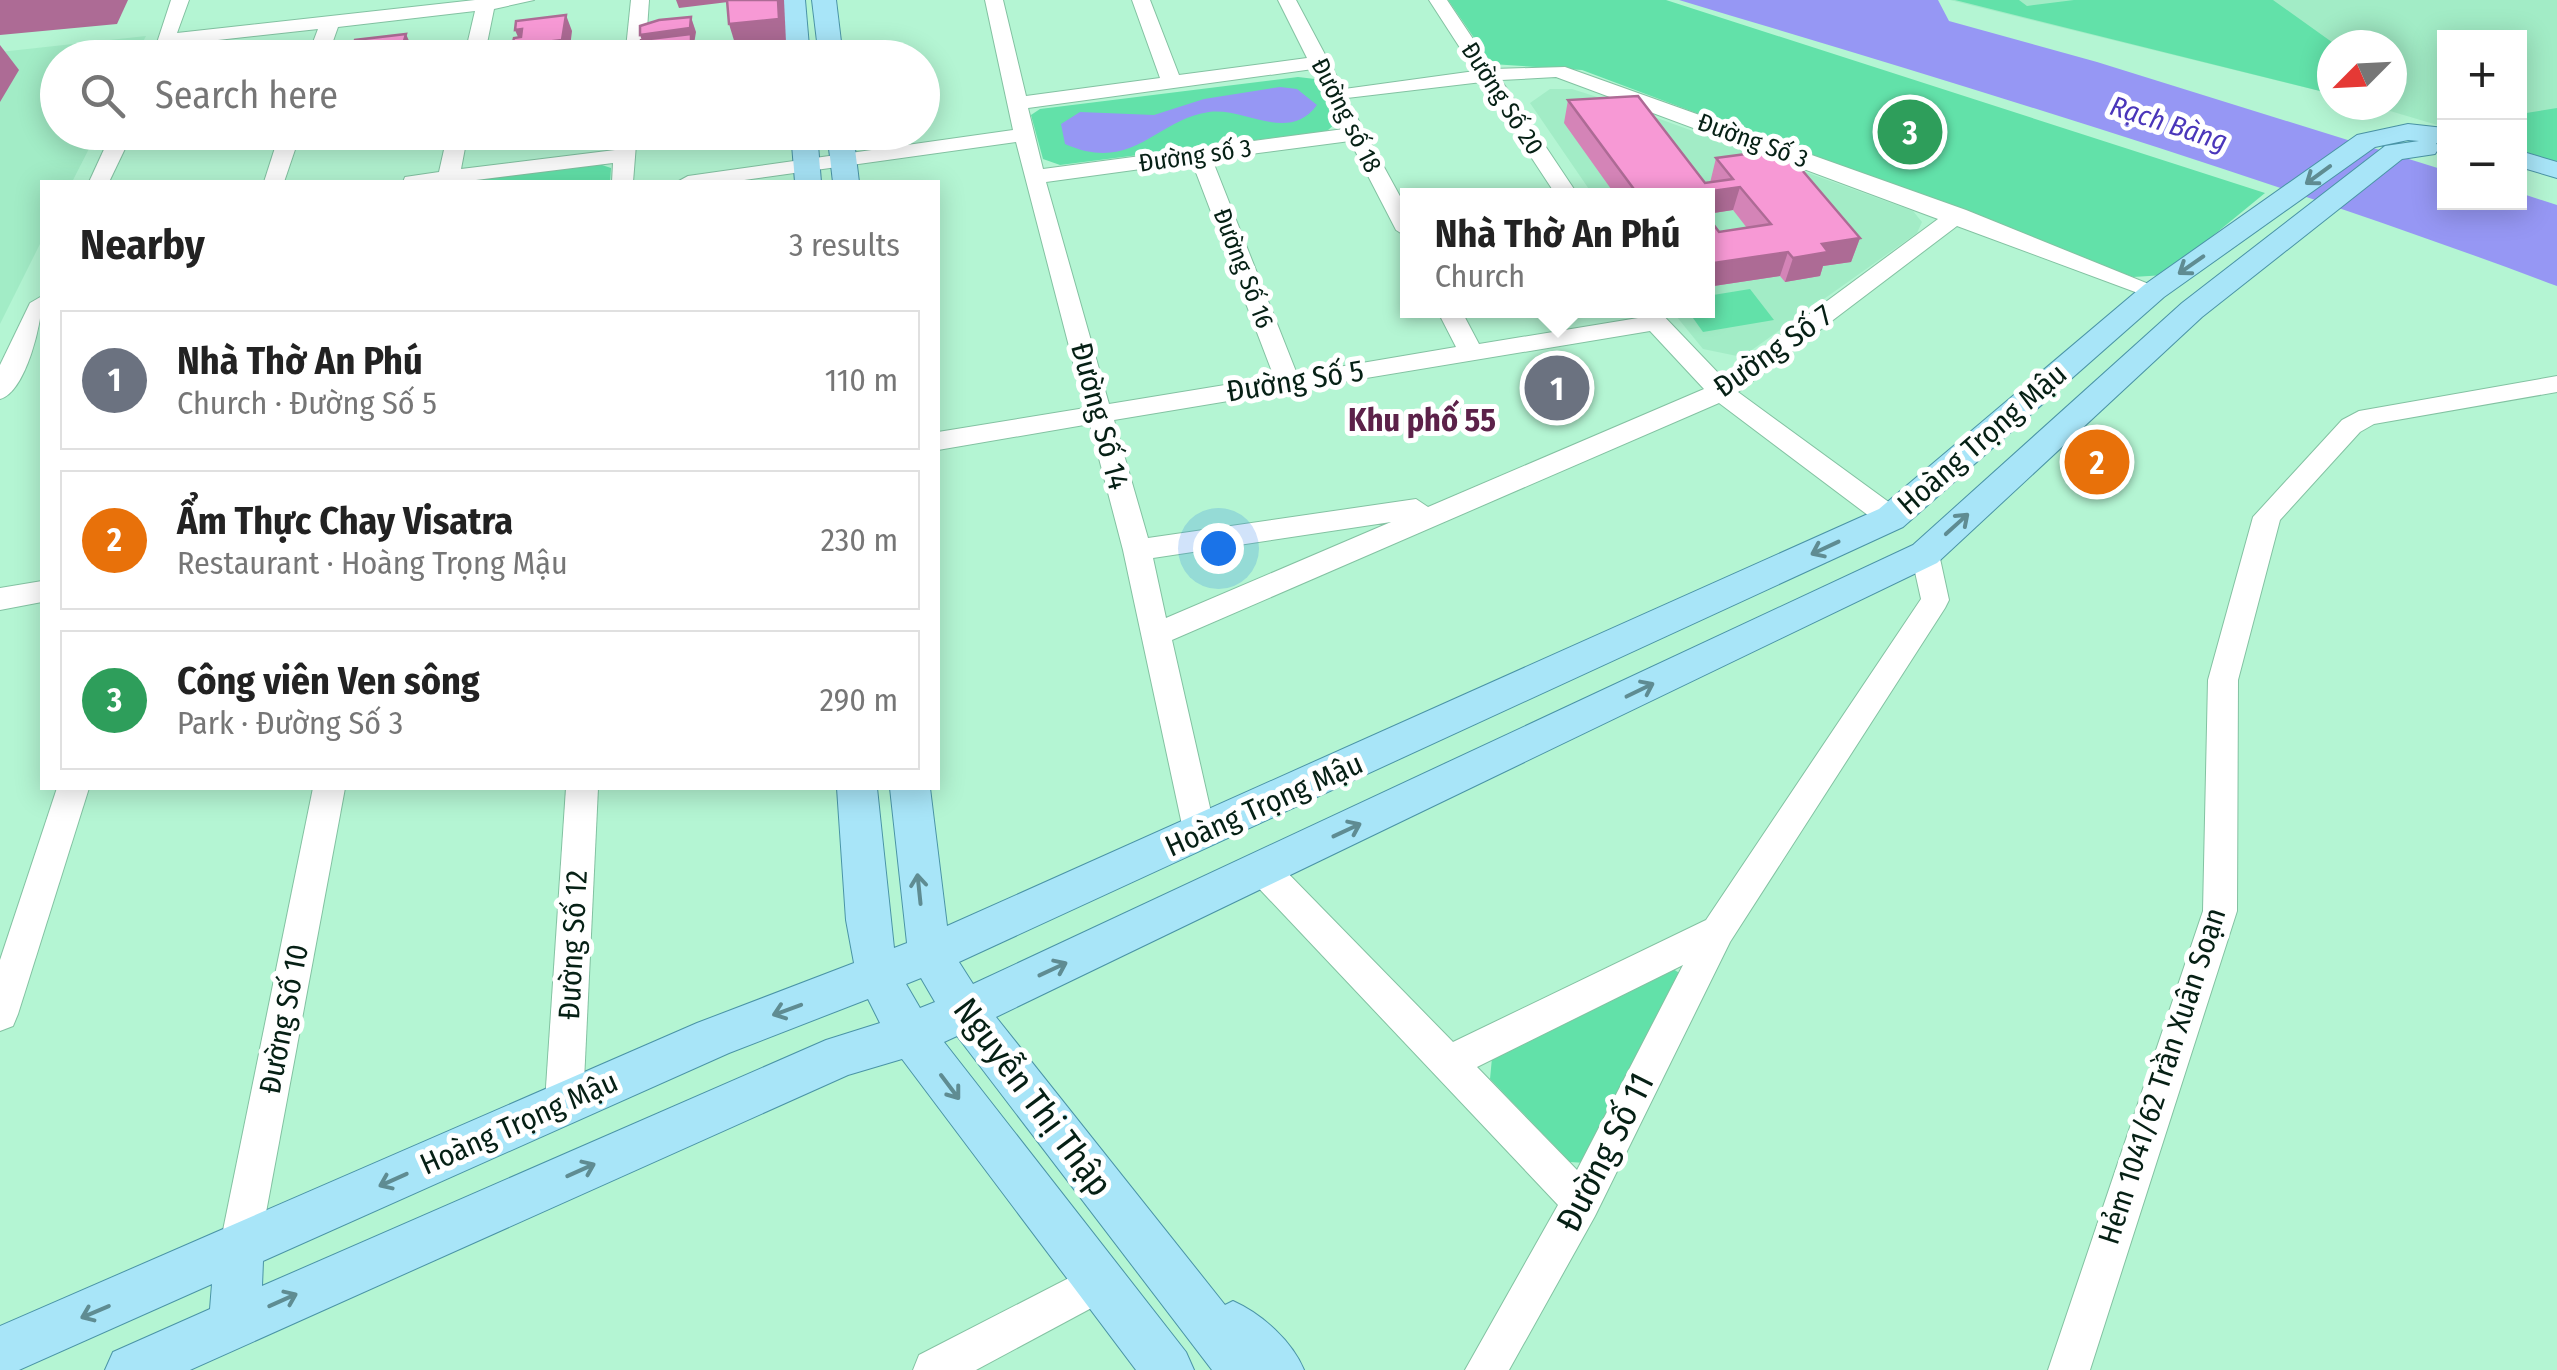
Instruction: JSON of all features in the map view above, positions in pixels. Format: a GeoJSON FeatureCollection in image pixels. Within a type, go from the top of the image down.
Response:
{"type":"FeatureCollection","features":[{"type":"Feature","properties":{"kind":"main road"},"geometry":{"type":"LineString","coordinates":[[792,0],[796,40]]}},
{"type":"Feature","properties":{"kind":"main road"},"geometry":{"type":"LineString","coordinates":[[824,0],[829,40]]}},
{"type":"Feature","properties":{"kind":"main road","name":"Hoàng Trọng Mậu"},"geometry":{"type":"LineString","coordinates":[[131,1370],[842,1055],[910,1034],[964,1010],[1925,554],[2192,310],[2366,141],[2408,132],[2437,135]]}},
{"type":"Feature","properties":{"kind":"main road","name":"Hoàng Trọng Mậu"},"geometry":{"type":"LineString","coordinates":[[0,1352],[713,1038],[932,954],[1891,518],[2154,291],[2394,152],[2418,147],[2437,149]]}},
{"type":"Feature","properties":{"kind":"main road"},"geometry":{"type":"LineString","coordinates":[[2527,160],[2557,170]]}},
{"type":"Feature","properties":{"kind":"main road"},"geometry":{"type":"LineString","coordinates":[[2527,174],[2557,183]]}},
{"type":"Feature","properties":{"kind":"main road"},"geometry":{"type":"LineString","coordinates":[[1891,518],[1925,554]]}},
{"type":"Feature","properties":{"kind":"main road"},"geometry":{"type":"LineString","coordinates":[[1472,710],[1501,757]]}},
{"type":"Feature","properties":{"kind":"main road","name":"Nguyễn Thị Thập"},"geometry":{"type":"LineString","coordinates":[[857,790],[867,920],[878,976],[910,1034],[1168,1370]]}},
{"type":"Feature","properties":{"kind":"main road","name":"Nguyễn Thị Thập"},"geometry":{"type":"LineString","coordinates":[[910,790],[921,904],[932,954],[964,1010],[1244,1370]]}},
{"type":"Feature","properties":{"kind":"main road"},"geometry":{"type":"LineString","coordinates":[[1147,1247],[1278,1370]]}},
{"type":"Feature","properties":{"kind":"main road"},"geometry":{"type":"LineString","coordinates":[[235,1322],[239,1250]]}},
{"type":"Feature","properties":{"kind":"main road"},"geometry":{"type":"LineString","coordinates":[[1098,1283],[1144,1370]]}},
{"type":"Feature","properties":{"kind":"street"},"geometry":{"type":"LineString","coordinates":[[164,40],[166,27],[180,0]]}},
{"type":"Feature","properties":{"kind":"street"},"geometry":{"type":"LineString","coordinates":[[219,40],[330,22],[525,0]]}},
{"type":"Feature","properties":{"kind":"street"},"geometry":{"type":"LineString","coordinates":[[637,40],[640,0]]}},
{"type":"Feature","properties":{"kind":"street","name":"Đường Số 14"},"geometry":{"type":"LineString","coordinates":[[994,0],[1034,176],[1137,550],[1200,834]]}},
{"type":"Feature","properties":{"kind":"street"},"geometry":{"type":"LineString","coordinates":[[1141,0],[1172,82]]}},
{"type":"Feature","properties":{"kind":"street","name":"Đường số 18"},"geometry":{"type":"LineString","coordinates":[[1287,0],[1400,217]]}},
{"type":"Feature","properties":{"kind":"street","name":"Đường Số 20"},"geometry":{"type":"LineString","coordinates":[[1438,0],[1563,188]]}},
{"type":"Feature","properties":{"kind":"street"},"geometry":{"type":"LineString","coordinates":[[478,40],[486,5]]}},
{"type":"Feature","properties":{"kind":"street"},"geometry":{"type":"LineString","coordinates":[[324,40],[330,22]]}},
{"type":"Feature","properties":{"kind":"street"},"geometry":{"type":"LineString","coordinates":[[1017,102],[1320,62]]}},
{"type":"Feature","properties":{"kind":"street","name":"Đường Số 3"},"geometry":{"type":"LineString","coordinates":[[1337,96],[1488,75],[1558,71],[1958,215],[2154,291]]}},
{"type":"Feature","properties":{"kind":"street","name":"Đường số 3"},"geometry":{"type":"LineString","coordinates":[[1034,176],[1356,134]]}},
{"type":"Feature","properties":{"kind":"street"},"geometry":{"type":"LineString","coordinates":[[718,180],[845,172],[1024,136]]}},
{"type":"Feature","properties":{"kind":"street"},"geometry":{"type":"LineString","coordinates":[[100,180],[114,150]]}},
{"type":"Feature","properties":{"kind":"street"},"geometry":{"type":"LineString","coordinates":[[275,180],[286,150]]}},
{"type":"Feature","properties":{"kind":"street"},"geometry":{"type":"LineString","coordinates":[[449,177],[454,150]]}},
{"type":"Feature","properties":{"kind":"street"},"geometry":{"type":"LineString","coordinates":[[622,180],[626,150]]}},
{"type":"Feature","properties":{"kind":"street","name":"Đường Số 16"},"geometry":{"type":"LineString","coordinates":[[1200,154],[1288,382]]}},
{"type":"Feature","properties":{"kind":"street"},"geometry":{"type":"LineString","coordinates":[[427,180],[625,156]]}},
{"type":"Feature","properties":{"kind":"street","name":"Đường Số 7"},"geometry":{"type":"LineString","coordinates":[[1157,634],[1721,392],[1958,215]]}},
{"type":"Feature","properties":{"kind":"street"},"geometry":{"type":"LineString","coordinates":[[0,391],[40,307]]}},
{"type":"Feature","properties":{"kind":"street"},"geometry":{"type":"LineString","coordinates":[[1453,318],[1471,352]]}},
{"type":"Feature","properties":{"kind":"street","name":"Đường Số 5"},"geometry":{"type":"LineString","coordinates":[[940,441],[1471,352],[1643,318]]}},
{"type":"Feature","properties":{"kind":"street"},"geometry":{"type":"LineString","coordinates":[[1649,318],[1721,392],[1891,518]]}},
{"type":"Feature","properties":{"kind":"street","name":"Hẻm 1041/62 Trần Xuân Soạn"},"geometry":{"type":"LineString","coordinates":[[2069,1370],[2220,910],[2223,680],[2267,518],[2351,426],[2368,417],[2557,384]]}},
{"type":"Feature","properties":{"kind":"street","name":"Đường Số 7"},"geometry":{"type":"LineString","coordinates":[[1137,550],[1459,502]]}},
{"type":"Feature","properties":{"kind":"street","name":"Đường Số 11"},"geometry":{"type":"LineString","coordinates":[[1486,1370],[1581,1202],[1718,932],[1935,600],[1925,554]]}},
{"type":"Feature","properties":{"kind":"street"},"geometry":{"type":"LineString","coordinates":[[0,599],[40,592]]}},
{"type":"Feature","properties":{"kind":"street"},"geometry":{"type":"LineString","coordinates":[[0,1014],[72,790]]}},
{"type":"Feature","properties":{"kind":"street","name":"Đường Số 10"},"geometry":{"type":"LineString","coordinates":[[239,1250],[329,790]]}},
{"type":"Feature","properties":{"kind":"street","name":"Đường Số 12"},"geometry":{"type":"LineString","coordinates":[[564,1102],[582,790]]}},
{"type":"Feature","properties":{"kind":"street"},"geometry":{"type":"LineString","coordinates":[[1263,870],[1581,1202]]}},
{"type":"Feature","properties":{"kind":"street"},"geometry":{"type":"LineString","coordinates":[[1446,1064],[1718,932]]}},
{"type":"Feature","properties":{"kind":"street"},"geometry":{"type":"LineString","coordinates":[[934,1370],[1098,1283]]}},
{"type":"Feature","properties":{"kind":"shaded area"},"geometry":{"type":"Polygon","coordinates":[[[1448,0],[1666,0],[2265,193],[2165,275],[2133,277],[1582,70],[1492,64],[1448,0]]]}},
{"type":"Feature","properties":{"kind":"shaded area"},"geometry":{"type":"Polygon","coordinates":[[[1950,0],[2557,0],[2557,162],[2527,152],[2527,30],[2437,30],[2437,125],[2407,116],[2407,30],[2317,30],[2317,90],[1950,0]]]}},
{"type":"Feature","properties":{"kind":"shaded area"},"geometry":{"type":"Polygon","coordinates":[[[1955,0],[2019,0],[2027,6],[2074,0],[2273,0],[2317,31],[2317,90],[1955,0]]]}},
{"type":"Feature","properties":{"kind":"shaded area"},"geometry":{"type":"Polygon","coordinates":[[[146,36],[144,40],[110,40],[146,36]]]}},
{"type":"Feature","properties":{"kind":"shaded area"},"geometry":{"type":"Polygon","coordinates":[[[40,48],[40,150],[88,150],[73,180],[40,180],[40,244],[0,324],[0,52],[40,48]]]}},
{"type":"Feature","properties":{"kind":"shaded area"},"geometry":{"type":"Polygon","coordinates":[[[1298,77],[1315,79],[1336,123],[1327,131],[1060,165],[1043,159],[1031,115],[1040,109],[1298,77]]]}},
{"type":"Feature","properties":{"kind":"shaded area"},"geometry":{"type":"Polygon","coordinates":[[[1550,89],[1572,89],[1913,211],[1922,222],[1917,233],[1742,357],[1703,349],[1678,318],[1715,318],[1715,188],[1588,188],[1530,103],[1550,89]]]}},
{"type":"Feature","properties":{"kind":"shaded area"},"geometry":{"type":"Polygon","coordinates":[[[2557,108],[2557,162],[2527,152],[2527,113],[2557,108]]]}},
{"type":"Feature","properties":{"kind":"shaded area"},"geometry":{"type":"Polygon","coordinates":[[[596,163],[611,168],[610,180],[466,180],[596,163]]]}},
{"type":"Feature","properties":{"kind":"shaded area"},"geometry":{"type":"Polygon","coordinates":[[[1750,289],[1774,320],[1703,332],[1693,318],[1715,318],[1715,295],[1750,289]]]}},
{"type":"Feature","properties":{"kind":"shaded area"},"geometry":{"type":"Polygon","coordinates":[[[1673,969],[1681,974],[1586,1163],[1570,1162],[1490,1079],[1492,1058],[1673,969]]]}},
{"type":"Feature","properties":{"kind":"water","name":"Rạch Bàng"},"geometry":{"type":"Polygon","coordinates":[[[1679,0],[1938,0],[1949,21],[2097,62],[2437,168],[2437,210],[2527,210],[2527,195],[2557,205],[2557,286],[2230,171],[1679,0]]]}},
{"type":"Feature","properties":{"kind":"water"},"geometry":{"type":"Polygon","coordinates":[[[1280,87],[1297,89],[1317,105],[1306,116],[1280,123],[1209,112],[1109,153],[1088,152],[1065,144],[1061,124],[1080,112],[1154,115],[1204,99],[1280,87]]]}},
{"type":"Feature","properties":{"kind":"building"},"geometry":{"type":"Polygon","coordinates":[[[727,0],[778,0],[779,19],[729,24],[727,0]]]}},
{"type":"Feature","properties":{"kind":"building"},"geometry":{"type":"Polygon","coordinates":[[[566,15],[562,40],[514,40],[521,37],[522,29],[515,30],[516,21],[566,15]]]}},
{"type":"Feature","properties":{"kind":"building"},"geometry":{"type":"Polygon","coordinates":[[[691,17],[690,28],[640,35],[640,26],[691,17]]]}},
{"type":"Feature","properties":{"kind":"building"},"geometry":{"type":"Polygon","coordinates":[[[406,34],[404,40],[355,40],[406,34]]]}},
{"type":"Feature","properties":{"kind":"building"},"geometry":{"type":"Polygon","coordinates":[[[691,34],[691,40],[641,40],[691,34]]]}},
{"type":"Feature","properties":{"kind":"building"},"geometry":{"type":"Polygon","coordinates":[[[1638,96],[1705,183],[1733,179],[1716,158],[1784,149],[1860,238],[1822,244],[1828,252],[1793,258],[1788,252],[1715,263],[1715,227],[1719,232],[1771,224],[1740,187],[1715,191],[1633,188],[1568,100],[1638,96]]]}},
{"type":"Feature","properties":{"kind":"place","name":"Công viên Ven sông"},"geometry":{"type":"Point","coordinates":[1910,132]}},
{"type":"Feature","properties":{"kind":"place","name":"Nhà Thờ An Phú"},"geometry":{"type":"Point","coordinates":[1557,388]}},
{"type":"Feature","properties":{"kind":"place","name":"Ẩm Thực Chay Visatra"},"geometry":{"type":"Point","coordinates":[2097,462]}},
{"type":"Feature","properties":{"kind":"district","name":"Khu phố 55"},"geometry":{"type":"Point","coordinates":[1422,420]}}]}
